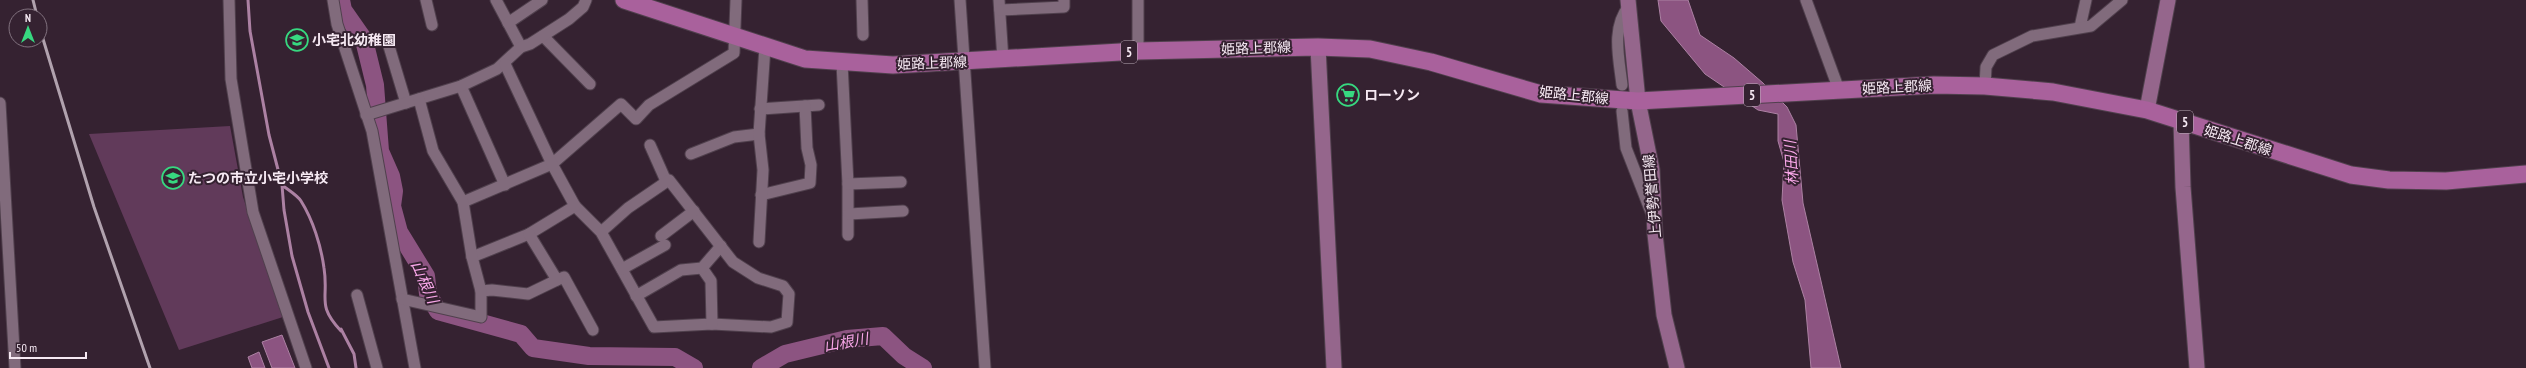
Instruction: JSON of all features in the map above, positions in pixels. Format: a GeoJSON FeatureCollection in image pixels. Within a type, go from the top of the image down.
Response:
{"type":"FeatureCollection","features":[{"type":"Feature","properties":{"kind":"main road","name":"姫路上郡線"},"geometry":{"type":"LineString","coordinates":[[624,0],[805,59],[842,63],[893,65],[1003,60],[1138,51],[1318,46],[1370,49],[1431,62],[1542,94],[1638,101],[1934,85],[1985,86],[2053,92],[2147,110],[2351,175],[2389,180],[2446,181],[2526,174]]}},
{"type":"Feature","properties":{"kind":"street"},"geometry":{"type":"LineString","coordinates":[[229,0],[231,79],[253,212],[306,368]]}},
{"type":"Feature","properties":{"kind":"street"},"geometry":{"type":"LineString","coordinates":[[333,0],[337,24],[366,115],[388,214],[415,368]]}},
{"type":"Feature","properties":{"kind":"street"},"geometry":{"type":"LineString","coordinates":[[426,0],[432,25]]}},
{"type":"Feature","properties":{"kind":"street"},"geometry":{"type":"LineString","coordinates":[[496,0],[521,47]]}},
{"type":"Feature","properties":{"kind":"street"},"geometry":{"type":"LineString","coordinates":[[508,23],[542,0]]}},
{"type":"Feature","properties":{"kind":"street"},"geometry":{"type":"LineString","coordinates":[[366,115],[461,86],[505,64],[521,47],[530,44],[569,19],[583,7],[586,0]]}},
{"type":"Feature","properties":{"kind":"street"},"geometry":{"type":"LineString","coordinates":[[463,202],[552,164],[621,104],[636,119],[649,105],[734,53],[734,36],[737,27],[736,0]]}},
{"type":"Feature","properties":{"kind":"street"},"geometry":{"type":"LineString","coordinates":[[862,0],[863,35]]}},
{"type":"Feature","properties":{"kind":"street"},"geometry":{"type":"LineString","coordinates":[[960,0],[966,62],[985,368]]}},
{"type":"Feature","properties":{"kind":"street"},"geometry":{"type":"LineString","coordinates":[[1003,60],[999,5],[1064,7],[1064,0]]}},
{"type":"Feature","properties":{"kind":"street"},"geometry":{"type":"LineString","coordinates":[[1138,0],[1138,51]]}},
{"type":"Feature","properties":{"kind":"street"},"geometry":{"type":"LineString","coordinates":[[1806,0],[1839,90]]}},
{"type":"Feature","properties":{"kind":"street"},"geometry":{"type":"LineString","coordinates":[[2080,27],[2086,0]]}},
{"type":"Feature","properties":{"kind":"street"},"geometry":{"type":"LineString","coordinates":[[1985,86],[1986,66],[1993,55],[2032,36],[2091,26],[2122,0]]}},
{"type":"Feature","properties":{"kind":"street"},"geometry":{"type":"LineString","coordinates":[[2147,110],[2168,0]]}},
{"type":"Feature","properties":{"kind":"street"},"geometry":{"type":"LineString","coordinates":[[1622,85],[1617,42],[1618,28],[1622,14],[1628,3]]}},
{"type":"Feature","properties":{"kind":"street","name":"上伊勢誉田線"},"geometry":{"type":"LineString","coordinates":[[1628,3],[1638,101],[1652,170],[1654,222],[1664,315],[1677,368]]}},
{"type":"Feature","properties":{"kind":"street"},"geometry":{"type":"LineString","coordinates":[[543,36],[590,84]]}},
{"type":"Feature","properties":{"kind":"street"},"geometry":{"type":"LineString","coordinates":[[388,43],[406,103]]}},
{"type":"Feature","properties":{"kind":"street"},"geometry":{"type":"LineString","coordinates":[[1318,46],[1334,368]]}},
{"type":"Feature","properties":{"kind":"street"},"geometry":{"type":"LineString","coordinates":[[759,242],[763,170],[759,134],[765,47]]}},
{"type":"Feature","properties":{"kind":"street"},"geometry":{"type":"LineString","coordinates":[[842,63],[848,184],[848,235]]}},
{"type":"Feature","properties":{"kind":"street"},"geometry":{"type":"LineString","coordinates":[[505,64],[552,164],[575,206],[601,232],[654,327],[712,324],[771,327],[787,322],[789,294],[783,286],[745,271],[733,262],[669,180],[628,208],[601,232]]}},
{"type":"Feature","properties":{"kind":"street"},"geometry":{"type":"LineString","coordinates":[[461,86],[504,185]]}},
{"type":"Feature","properties":{"kind":"street"},"geometry":{"type":"LineString","coordinates":[[402,299],[480,317],[481,291],[472,257],[463,202],[433,151],[419,99]]}},
{"type":"Feature","properties":{"kind":"street"},"geometry":{"type":"LineString","coordinates":[[0,103],[15,368]]}},
{"type":"Feature","properties":{"kind":"street"},"geometry":{"type":"LineString","coordinates":[[760,109],[819,105]]}},
{"type":"Feature","properties":{"kind":"street"},"geometry":{"type":"LineString","coordinates":[[762,195],[810,183],[811,165],[807,148],[805,106]]}},
{"type":"Feature","properties":{"kind":"street"},"geometry":{"type":"LineString","coordinates":[[1622,111],[1626,148],[1654,222]]}},
{"type":"Feature","properties":{"kind":"street"},"geometry":{"type":"LineString","coordinates":[[2181,121],[2183,187],[2197,368]]}},
{"type":"Feature","properties":{"kind":"street"},"geometry":{"type":"LineString","coordinates":[[691,154],[734,137],[759,134]]}},
{"type":"Feature","properties":{"kind":"street"},"geometry":{"type":"LineString","coordinates":[[650,144],[666,181]]}},
{"type":"Feature","properties":{"kind":"street"},"geometry":{"type":"LineString","coordinates":[[848,184],[901,182]]}},
{"type":"Feature","properties":{"kind":"street"},"geometry":{"type":"LineString","coordinates":[[472,257],[529,234],[575,206]]}},
{"type":"Feature","properties":{"kind":"street"},"geometry":{"type":"LineString","coordinates":[[622,270],[663,241],[694,211]]}},
{"type":"Feature","properties":{"kind":"street"},"geometry":{"type":"LineString","coordinates":[[849,214],[902,211]]}},
{"type":"Feature","properties":{"kind":"street"},"geometry":{"type":"LineString","coordinates":[[529,234],[557,280]]}},
{"type":"Feature","properties":{"kind":"street"},"geometry":{"type":"LineString","coordinates":[[636,296],[680,270],[702,268],[721,246]]}},
{"type":"Feature","properties":{"kind":"street"},"geometry":{"type":"LineString","coordinates":[[702,268],[711,281],[712,324]]}},
{"type":"Feature","properties":{"kind":"street"},"geometry":{"type":"LineString","coordinates":[[481,291],[492,290],[528,294],[564,277],[593,330]]}},
{"type":"Feature","properties":{"kind":"street"},"geometry":{"type":"LineString","coordinates":[[357,295],[377,368]]}},
{"type":"Feature","properties":{"kind":"shaded area"},"geometry":{"type":"Polygon","coordinates":[[[230,126],[243,197],[283,317],[179,350],[89,134],[230,126]]]}},
{"type":"Feature","properties":{"kind":"water","name":"林田川"},"geometry":{"type":"Polygon","coordinates":[[[1658,0],[1688,0],[1700,35],[1734,58],[1763,83],[1787,107],[1796,125],[1803,203],[1841,368],[1811,368],[1805,300],[1793,262],[1782,200],[1784,162],[1778,141],[1778,114],[1758,110],[1705,74],[1661,21],[1658,0]]]}},
{"type":"Feature","properties":{"kind":"water"},"geometry":{"type":"Polygon","coordinates":[[[282,335],[295,368],[272,368],[262,342],[282,335]]]}},
{"type":"Feature","properties":{"kind":"water"},"geometry":{"type":"Polygon","coordinates":[[[259,352],[265,368],[252,368],[248,357],[259,352]]]}},
{"type":"Feature","properties":{"kind":"waterway"},"geometry":{"type":"LineString","coordinates":[[248,0],[250,31],[269,135],[282,185],[284,210],[292,256],[308,312],[329,368]]}},
{"type":"Feature","properties":{"kind":"waterway","name":"山根川"},"geometry":{"type":"LineString","coordinates":[[341,0],[343,10],[364,40],[375,85],[380,151],[391,176],[394,191],[392,206],[399,232],[426,276],[428,294],[438,311],[521,334],[533,348],[589,356],[675,357],[694,368]]}},
{"type":"Feature","properties":{"kind":"waterway"},"geometry":{"type":"LineString","coordinates":[[282,185],[301,201],[313,225],[319,242],[324,268],[325,301],[328,314],[341,331],[341,329],[354,354],[356,368]]}},
{"type":"Feature","properties":{"kind":"waterway","name":"山根川"},"geometry":{"type":"LineString","coordinates":[[761,368],[785,354],[847,339],[883,336],[904,356],[923,368]]}},
{"type":"Feature","properties":{"kind":"railway"},"geometry":{"type":"LineString","coordinates":[[33,0],[35,8]]}},
{"type":"Feature","properties":{"kind":"railway"},"geometry":{"type":"LineString","coordinates":[[46,48],[94,207],[150,368]]}},
{"type":"Feature","properties":{"kind":"place","name":"小宅北幼稚園"},"geometry":{"type":"Point","coordinates":[297,40]}},
{"type":"Feature","properties":{"kind":"place","name":"ローソン"},"geometry":{"type":"Point","coordinates":[1348,95]}},
{"type":"Feature","properties":{"kind":"place","name":"たつの市立小宅小学校"},"geometry":{"type":"Point","coordinates":[173,178]}}]}
